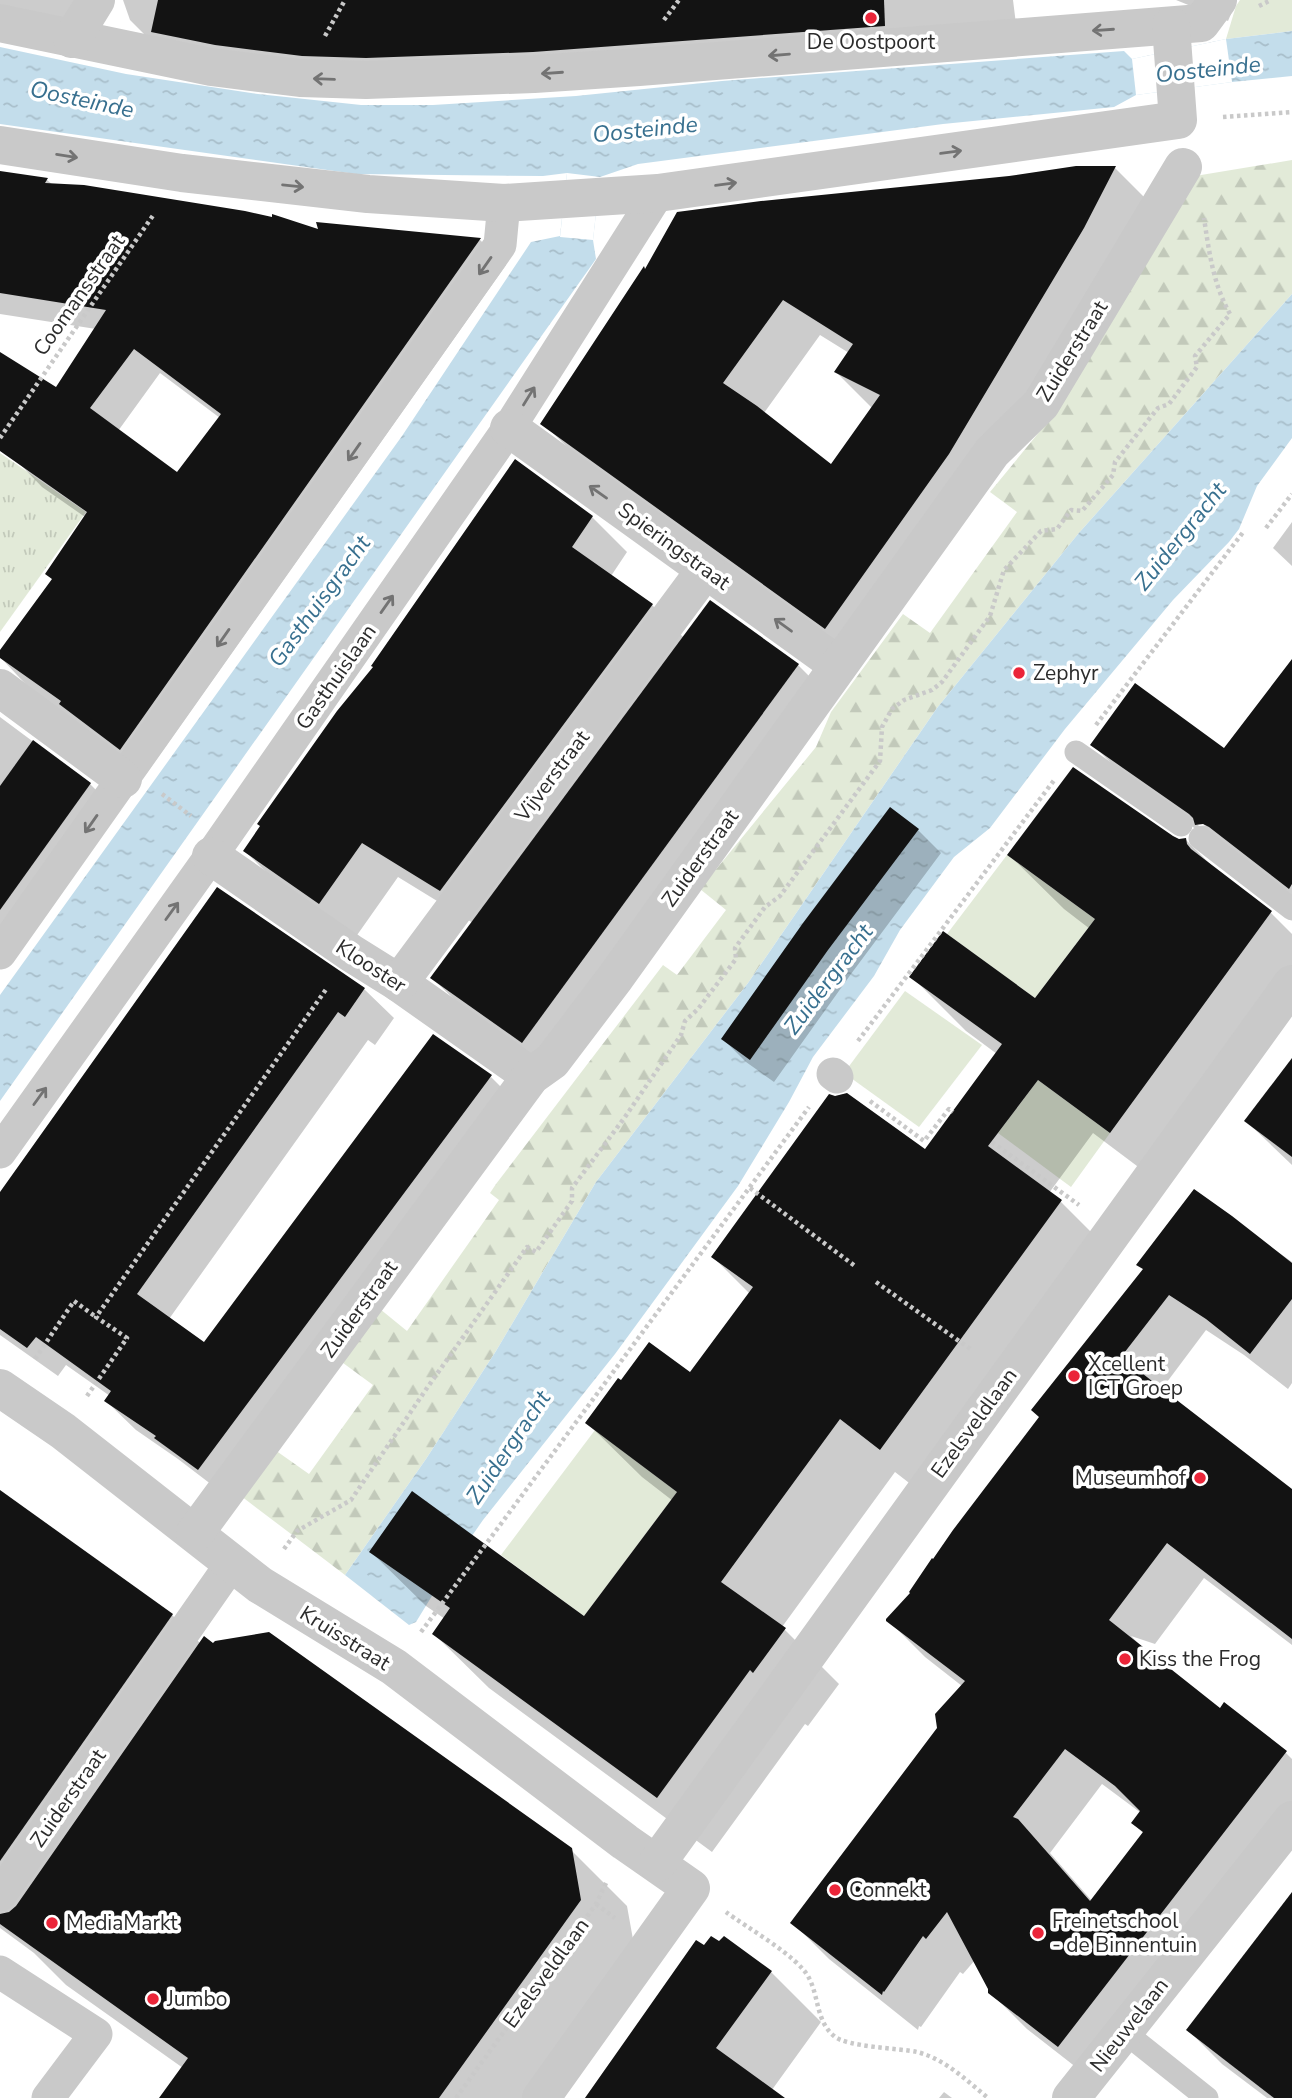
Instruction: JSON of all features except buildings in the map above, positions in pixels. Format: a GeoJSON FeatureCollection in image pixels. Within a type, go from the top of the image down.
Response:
{"type":"FeatureCollection","features":[{"type":"Feature","properties":{"kind":"street"},"geometry":{"type":"LineString","coordinates":[[72,39],[96,0]]}},
{"type":"Feature","properties":{"kind":"street"},"geometry":{"type":"LineString","coordinates":[[0,23],[211,67],[300,78],[366,80],[639,67],[1000,37],[1171,32],[1201,23],[1218,0]]}},
{"type":"Feature","properties":{"kind":"street"},"geometry":{"type":"LineString","coordinates":[[2,149],[368,194],[504,203],[658,193],[1177,109],[1171,32]]}},
{"type":"Feature","properties":{"kind":"street","name":"Zuiderstraat"},"geometry":{"type":"LineString","coordinates":[[195,1533],[531,1076],[552,1061],[615,978],[992,452],[1041,404],[1183,167]]}},
{"type":"Feature","properties":{"kind":"street","name":"Gasthuislaan"},"geometry":{"type":"LineString","coordinates":[[0,1152],[206,839],[509,428],[658,193]]}},
{"type":"Feature","properties":{"kind":"street"},"geometry":{"type":"LineString","coordinates":[[0,953],[140,785],[500,245],[504,203]]}},
{"type":"Feature","properties":{"kind":"street","name":"Spieringstraat"},"geometry":{"type":"LineString","coordinates":[[509,428],[838,665]]}},
{"type":"Feature","properties":{"kind":"street","name":"Vijverstraat"},"geometry":{"type":"LineString","coordinates":[[399,983],[706,569]]}},
{"type":"Feature","properties":{"kind":"street"},"geometry":{"type":"LineString","coordinates":[[0,688],[140,785]]}},
{"type":"Feature","properties":{"kind":"street","name":"Klooster"},"geometry":{"type":"LineString","coordinates":[[206,839],[351,953],[399,983],[531,1076]]}},
{"type":"Feature","properties":{"kind":"street","name":"Ezelsveldlaan"},"geometry":{"type":"LineString","coordinates":[[657,1863],[1292,984]]}},
{"type":"Feature","properties":{"kind":"street","name":"Kruisstraat"},"geometry":{"type":"LineString","coordinates":[[6,1391],[63,1431],[246,1574],[394,1667],[625,1842],[691,1888]]}},
{"type":"Feature","properties":{"kind":"street","name":"Zuiderstraat"},"geometry":{"type":"LineString","coordinates":[[0,1895],[246,1574]]}},
{"type":"Feature","properties":{"kind":"street","name":"Nieuwelaan"},"geometry":{"type":"LineString","coordinates":[[1071,2098],[1292,1820]]}},
{"type":"Feature","properties":{"kind":"street"},"geometry":{"type":"LineString","coordinates":[[541,2098],[691,1888]]}},
{"type":"Feature","properties":{"kind":"street"},"geometry":{"type":"LineString","coordinates":[[0,1972],[96,2034],[48,2098]]}},
{"type":"Feature","properties":{"kind":"lane"},"geometry":{"type":"LineString","coordinates":[[1076,752],[1190,832],[1292,909]]}},
{"type":"Feature","properties":{"kind":"lane"},"geometry":{"type":"LineString","coordinates":[[1123,2031],[1207,2098]]}},
{"type":"Feature","properties":{"kind":"path"},"geometry":{"type":"LineString","coordinates":[[1177,109],[1292,112]]}},
{"type":"Feature","properties":{"kind":"path"},"geometry":{"type":"LineString","coordinates":[[246,1574],[297,1531],[351,1500],[527,1247],[536,1252],[572,1201],[572,1188],[681,1035],[685,1021],[698,1009],[736,960],[734,948],[765,907],[780,896],[880,761],[882,727],[892,709],[905,700],[932,690],[942,682],[990,616],[1004,570],[1041,531],[1057,529],[1071,510],[1082,511],[1113,475],[1115,463],[1158,408],[1169,404],[1197,367],[1195,356],[1230,314],[1211,267],[1200,189],[1183,167]]}},
{"type":"Feature","properties":{"kind":"path","name":"Coomansstraat"},"geometry":{"type":"LineString","coordinates":[[0,438],[182,173]]}},
{"type":"Feature","properties":{"kind":"path"},"geometry":{"type":"LineString","coordinates":[[0,425],[6,429]]}},
{"type":"Feature","properties":{"kind":"path"},"geometry":{"type":"LineString","coordinates":[[1266,528],[1292,494]]}},
{"type":"Feature","properties":{"kind":"path"},"geometry":{"type":"LineString","coordinates":[[140,785],[206,839]]}},
{"type":"Feature","properties":{"kind":"path"},"geometry":{"type":"LineString","coordinates":[[96,1317],[351,953]]}},
{"type":"Feature","properties":{"kind":"path"},"geometry":{"type":"LineString","coordinates":[[835,1075],[924,1141],[949,1110],[953,1112]]}},
{"type":"Feature","properties":{"kind":"path"},"geometry":{"type":"LineString","coordinates":[[992,1142],[1114,1229]]}},
{"type":"Feature","properties":{"kind":"path"},"geometry":{"type":"LineString","coordinates":[[751,1190],[855,1266]]}},
{"type":"Feature","properties":{"kind":"path"},"geometry":{"type":"LineString","coordinates":[[876,1282],[1008,1376]]}},
{"type":"Feature","properties":{"kind":"path"},"geometry":{"type":"LineString","coordinates":[[6,1391],[74,1301],[127,1338],[63,1431]]}},
{"type":"Feature","properties":{"kind":"path","name":"Ezelsveldlaan"},"geometry":{"type":"LineString","coordinates":[[456,2098],[596,1904],[606,1882],[609,1865],[625,1842]]}},
{"type":"Feature","properties":{"kind":"path"},"geometry":{"type":"LineString","coordinates":[[691,1888],[796,1962],[809,1978],[818,2011],[834,2037],[847,2042],[918,2052],[944,2062],[988,2098]]}},
{"type":"Feature","properties":{"kind":"green space"},"geometry":{"type":"Polygon","coordinates":[[[1240,0],[1292,0],[1292,31],[1226,39],[1240,0]]]}},
{"type":"Feature","properties":{"kind":"green space"},"geometry":{"type":"Polygon","coordinates":[[[1292,160],[1292,294],[1078,534],[937,708],[748,983],[596,1182],[496,1351],[426,1459],[345,1575],[241,1496],[275,1450],[309,1474],[373,1385],[339,1360],[380,1309],[407,1331],[499,1200],[490,1193],[496,1184],[663,965],[677,975],[726,910],[700,889],[816,747],[831,712],[903,614],[930,633],[1017,512],[990,492],[1059,408],[1189,177],[1292,160]]]}},
{"type":"Feature","properties":{"kind":"green space"},"geometry":{"type":"Polygon","coordinates":[[[0,453],[86,512],[0,632],[0,453]]]}},
{"type":"Feature","properties":{"kind":"green space"},"geometry":{"type":"Polygon","coordinates":[[[1007,855],[1095,919],[1035,998],[947,934],[1007,855]]]}},
{"type":"Feature","properties":{"kind":"green space"},"geometry":{"type":"Polygon","coordinates":[[[905,991],[982,1045],[919,1127],[844,1073],[905,991]]]}},
{"type":"Feature","properties":{"kind":"green space"},"geometry":{"type":"Polygon","coordinates":[[[1038,1080],[1110,1133],[1071,1187],[998,1133],[1038,1080]]]}},
{"type":"Feature","properties":{"kind":"green space"},"geometry":{"type":"Polygon","coordinates":[[[595,1430],[677,1492],[584,1616],[501,1555],[595,1430]]]}},
{"type":"Feature","properties":{"kind":"water"},"geometry":{"type":"Polygon","coordinates":[[[1292,31],[1292,76],[1136,95],[1114,107],[943,124],[638,164],[600,177],[593,240],[596,259],[0,1101],[0,995],[402,436],[531,242],[560,236],[567,173],[543,176],[356,174],[0,124],[0,47],[126,74],[258,94],[361,105],[433,105],[576,96],[722,81],[1124,51],[1132,59],[1226,39],[1292,31]]]}},
{"type":"Feature","properties":{"kind":"water","name":"Zuidergracht"},"geometry":{"type":"Polygon","coordinates":[[[1292,294],[1292,438],[1257,486],[1239,529],[1173,600],[1065,729],[990,828],[954,857],[900,930],[874,976],[813,1057],[738,1186],[615,1354],[483,1520],[416,1622],[409,1625],[345,1575],[426,1459],[496,1351],[596,1182],[748,983],[937,708],[1078,534],[1292,294]]]}},
{"type":"Feature","properties":{"kind":"pier"},"geometry":{"type":"Polygon","coordinates":[[[1226,39],[1232,82],[1136,95],[1132,59],[1226,39]]]}},
{"type":"Feature","properties":{"kind":"pier"},"geometry":{"type":"Polygon","coordinates":[[[567,173],[600,177],[593,240],[560,237],[567,173]]]}},
{"type":"Feature","properties":{"kind":"place","name":"De Oostpoort"},"geometry":{"type":"Point","coordinates":[871,18]}},
{"type":"Feature","properties":{"kind":"place","name":"Zephyr"},"geometry":{"type":"Point","coordinates":[1019,673]}},
{"type":"Feature","properties":{"kind":"place","name":"Xcellent ICT Groep"},"geometry":{"type":"Point","coordinates":[1074,1376]}},
{"type":"Feature","properties":{"kind":"place","name":"Museumhof"},"geometry":{"type":"Point","coordinates":[1200,1478]}},
{"type":"Feature","properties":{"kind":"place","name":"Kiss the Frog"},"geometry":{"type":"Point","coordinates":[1125,1659]}},
{"type":"Feature","properties":{"kind":"place","name":"Connekt"},"geometry":{"type":"Point","coordinates":[835,1890]}},
{"type":"Feature","properties":{"kind":"place","name":"MediaMarkt"},"geometry":{"type":"Point","coordinates":[52,1923]}},
{"type":"Feature","properties":{"kind":"place","name":"Freinetschool - de Binnentuin"},"geometry":{"type":"Point","coordinates":[1038,1933]}},
{"type":"Feature","properties":{"kind":"place","name":"Jumbo"},"geometry":{"type":"Point","coordinates":[153,1999]}},
{"type":"Feature","properties":{"kind":"water label","name":"Oosteinde"},"geometry":{"type":"Point","coordinates":[1208,69]}},
{"type":"Feature","properties":{"kind":"water label","name":"Oosteinde"},"geometry":{"type":"Point","coordinates":[82,99]}},
{"type":"Feature","properties":{"kind":"water label","name":"Oosteinde"},"geometry":{"type":"Point","coordinates":[645,129]}},
{"type":"Feature","properties":{"kind":"water label","name":"Gasthuisgracht"},"geometry":{"type":"Point","coordinates":[319,601]}}]}
